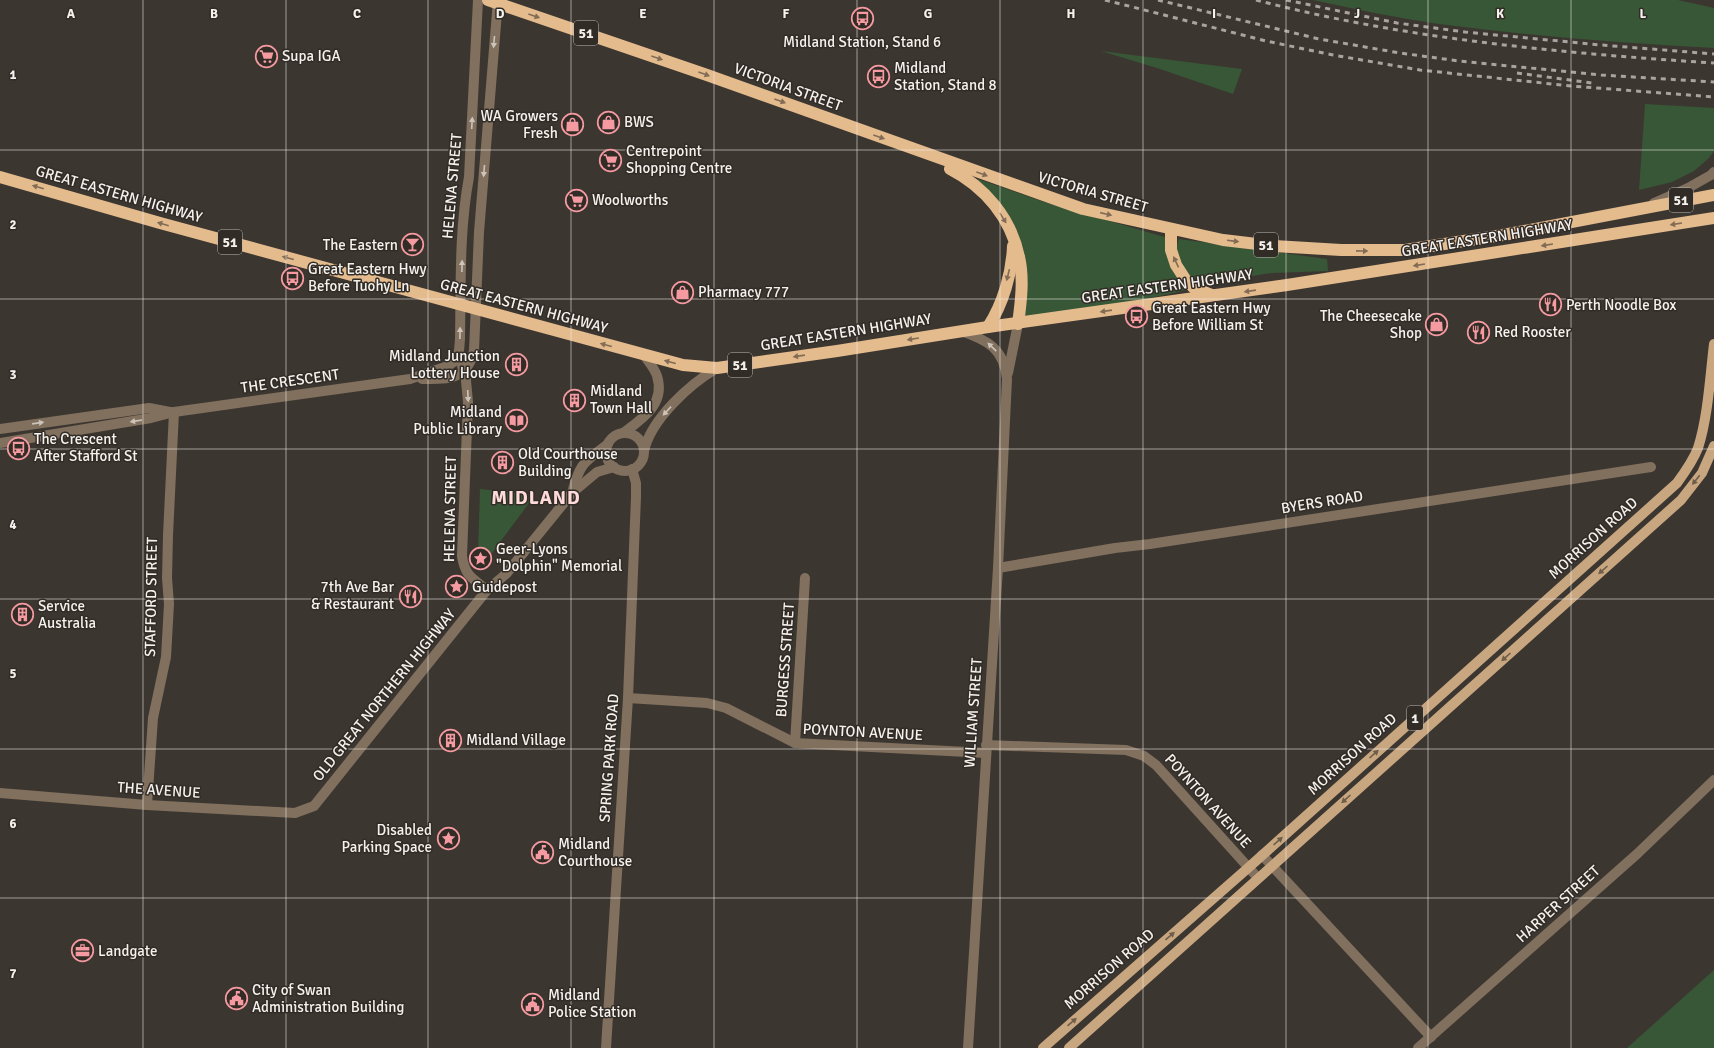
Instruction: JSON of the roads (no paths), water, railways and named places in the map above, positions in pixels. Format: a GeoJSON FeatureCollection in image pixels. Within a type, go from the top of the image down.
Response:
{"type":"FeatureCollection","features":[{"type":"Feature","properties":{"kind":"highway","name":"VICTORIA STREET"},"geometry":{"type":"LineString","coordinates":[[495,1],[1083,209],[1223,240],[1274,246],[1348,250],[1405,250],[1503,235],[1647,206],[1714,195]]}},
{"type":"Feature","properties":{"kind":"highway","name":"WILLIAM STREET"},"geometry":{"type":"LineString","coordinates":[[906,146],[966,177],[980,189],[999,211],[1013,236],[1019,257],[1021,276],[1018,324]]}},
{"type":"Feature","properties":{"kind":"highway","name":"GREAT EASTERN HIGHWAY"},"geometry":{"type":"LineString","coordinates":[[0,177],[174,227],[644,355],[683,365],[718,368],[960,331],[1214,296],[1519,250],[1714,218]]}},
{"type":"Feature","properties":{"kind":"highway"},"geometry":{"type":"LineString","coordinates":[[1171,229],[1171,250],[1176,265],[1185,279],[1194,288],[1214,296]]}},
{"type":"Feature","properties":{"kind":"highway","name":"WILLIAM STREET"},"geometry":{"type":"LineString","coordinates":[[988,327],[998,312],[1004,292],[1013,256],[1013,236]]}},
{"type":"Feature","properties":{"kind":"main road","name":"MORRISON ROAD"},"geometry":{"type":"LineString","coordinates":[[1043,1048],[1248,868],[1677,483],[1698,448],[1705,412],[1714,344]]}},
{"type":"Feature","properties":{"kind":"main road","name":"MORRISON ROAD"},"geometry":{"type":"LineString","coordinates":[[1069,1048],[1681,500],[1702,474],[1713,450]]}},
{"type":"Feature","properties":{"kind":"street","name":"HELENA STREET"},"geometry":{"type":"LineString","coordinates":[[456,360],[459,351],[462,228],[469,177],[478,0]]}},
{"type":"Feature","properties":{"kind":"street","name":"HELENA STREET"},"geometry":{"type":"LineString","coordinates":[[487,590],[469,576],[463,568],[462,556],[468,402],[465,370],[471,362],[474,351],[479,232],[495,1]]}},
{"type":"Feature","properties":{"kind":"street"},"geometry":{"type":"LineString","coordinates":[[1647,206],[1688,188],[1714,172]]}},
{"type":"Feature","properties":{"kind":"street","name":"WILLIAM STREET"},"geometry":{"type":"LineString","coordinates":[[1007,379],[1018,324]]}},
{"type":"Feature","properties":{"kind":"street","name":"WILLIAM STREET"},"geometry":{"type":"LineString","coordinates":[[960,331],[983,339],[995,349],[1006,364],[1007,379],[998,568],[968,1048]]}},
{"type":"Feature","properties":{"kind":"street","name":"OLD GREAT NORTHERN HIGHWAY"},"geometry":{"type":"LineString","coordinates":[[572,493],[578,471],[584,463],[608,444],[612,438],[623,433],[639,421],[656,404],[659,386],[657,375],[644,355]]}},
{"type":"Feature","properties":{"kind":"street"},"geometry":{"type":"LineString","coordinates":[[456,360],[465,370]]}},
{"type":"Feature","properties":{"kind":"street","name":"THE CRESCENT"},"geometry":{"type":"LineString","coordinates":[[410,379],[448,366],[456,360]]}},
{"type":"Feature","properties":{"kind":"street"},"geometry":{"type":"LineString","coordinates":[[632,469],[639,464],[650,433],[659,420],[691,386],[718,368]]}},
{"type":"Feature","properties":{"kind":"street","name":"THE CRESCENT"},"geometry":{"type":"LineString","coordinates":[[0,443],[151,418],[174,412],[410,379],[438,379],[454,377],[465,370]]}},
{"type":"Feature","properties":{"kind":"street","name":"THE CRESCENT"},"geometry":{"type":"LineString","coordinates":[[0,429],[149,408],[174,412]]}},
{"type":"Feature","properties":{"kind":"street","name":"STAFFORD STREET"},"geometry":{"type":"LineString","coordinates":[[147,805],[153,718],[166,657],[169,604],[167,578],[168,536],[174,412]]}},
{"type":"Feature","properties":{"kind":"street"},"geometry":{"type":"LineString","coordinates":[[623,433],[638,438],[643,446],[644,452]]}},
{"type":"Feature","properties":{"kind":"street"},"geometry":{"type":"LineString","coordinates":[[608,444],[606,456],[614,467]]}},
{"type":"Feature","properties":{"kind":"street"},"geometry":{"type":"LineString","coordinates":[[1698,448],[1713,450]]}},
{"type":"Feature","properties":{"kind":"street","name":"OLD GREAT NORTHERN HIGHWAY"},"geometry":{"type":"LineString","coordinates":[[314,806],[487,590],[506,574],[572,493],[597,472],[614,467],[621,470],[632,469]]}},
{"type":"Feature","properties":{"kind":"street","name":"BYERS ROAD"},"geometry":{"type":"LineString","coordinates":[[998,568],[1115,548],[1150,544],[1652,467]]}},
{"type":"Feature","properties":{"kind":"street","name":"SPRING PARK ROAD"},"geometry":{"type":"LineString","coordinates":[[606,1048],[628,698],[636,497],[636,483],[632,469]]}},
{"type":"Feature","properties":{"kind":"street","name":"BURGESS STREET"},"geometry":{"type":"LineString","coordinates":[[795,744],[805,578]]}},
{"type":"Feature","properties":{"kind":"street","name":"POYNTON AVENUE"},"geometry":{"type":"LineString","coordinates":[[628,698],[706,703],[726,708],[795,744],[986,749],[1126,750],[1144,756],[1156,765],[1258,878]]}},
{"type":"Feature","properties":{"kind":"street","name":"HARPER STREET"},"geometry":{"type":"LineString","coordinates":[[1418,1048],[1637,854],[1714,780]]}},
{"type":"Feature","properties":{"kind":"street","name":"THE AVENUE"},"geometry":{"type":"LineString","coordinates":[[0,793],[147,805],[295,813],[314,806]]}},
{"type":"Feature","properties":{"kind":"street","name":"POYNTON AVENUE"},"geometry":{"type":"LineString","coordinates":[[1262,855],[1431,1037]]}},
{"type":"Feature","properties":{"kind":"railway"},"geometry":{"type":"LineString","coordinates":[[1105,0],[1266,41],[1333,55],[1420,70],[1571,86],[1714,97]]}},
{"type":"Feature","properties":{"kind":"railway"},"geometry":{"type":"LineString","coordinates":[[1158,0],[1319,39],[1400,53],[1459,61],[1601,75],[1714,82]]}},
{"type":"Feature","properties":{"kind":"railway"},"geometry":{"type":"LineString","coordinates":[[1256,0],[1369,25],[1483,42],[1541,49],[1714,63]]}},
{"type":"Feature","properties":{"kind":"railway"},"geometry":{"type":"LineString","coordinates":[[1286,0],[1397,23],[1465,32],[1714,54]]}},
{"type":"Feature","properties":{"kind":"railway"},"geometry":{"type":"LineString","coordinates":[[1517,73],[1592,83]]}},
{"type":"Feature","properties":{"kind":"place","name":"Midland Station, Stand 6"},"geometry":{"type":"Point","coordinates":[862,19]}},
{"type":"Feature","properties":{"kind":"place","name":"Supa IGA"},"geometry":{"type":"Point","coordinates":[266,56]}},
{"type":"Feature","properties":{"kind":"place","name":"Midland Station, Stand 8"},"geometry":{"type":"Point","coordinates":[879,77]}},
{"type":"Feature","properties":{"kind":"place","name":"BWS"},"geometry":{"type":"Point","coordinates":[608,122]}},
{"type":"Feature","properties":{"kind":"place","name":"WA Growers Fresh"},"geometry":{"type":"Point","coordinates":[573,125]}},
{"type":"Feature","properties":{"kind":"place","name":"Centrepoint Shopping Centre"},"geometry":{"type":"Point","coordinates":[611,160]}},
{"type":"Feature","properties":{"kind":"place","name":"Woolworths"},"geometry":{"type":"Point","coordinates":[577,200]}},
{"type":"Feature","properties":{"kind":"place","name":"The Eastern"},"geometry":{"type":"Point","coordinates":[413,245]}},
{"type":"Feature","properties":{"kind":"place","name":"Great Eastern Hwy Before Tuohy Ln"},"geometry":{"type":"Point","coordinates":[292,278]}},
{"type":"Feature","properties":{"kind":"place","name":"Pharmacy 777"},"geometry":{"type":"Point","coordinates":[683,292]}},
{"type":"Feature","properties":{"kind":"place","name":"Perth Noodle Box"},"geometry":{"type":"Point","coordinates":[1550,305]}},
{"type":"Feature","properties":{"kind":"place","name":"Great Eastern Hwy Before William St"},"geometry":{"type":"Point","coordinates":[1136,317]}},
{"type":"Feature","properties":{"kind":"place","name":"The Cheesecake Shop"},"geometry":{"type":"Point","coordinates":[1437,325]}},
{"type":"Feature","properties":{"kind":"place","name":"Red Rooster"},"geometry":{"type":"Point","coordinates":[1479,332]}},
{"type":"Feature","properties":{"kind":"place","name":"Midland Junction Lottery House"},"geometry":{"type":"Point","coordinates":[516,365]}},
{"type":"Feature","properties":{"kind":"place","name":"Midland Town Hall"},"geometry":{"type":"Point","coordinates":[574,400]}},
{"type":"Feature","properties":{"kind":"place","name":"Midland Public Library"},"geometry":{"type":"Point","coordinates":[517,421]}},
{"type":"Feature","properties":{"kind":"place","name":"The Crescent After Stafford St"},"geometry":{"type":"Point","coordinates":[18,448]}},
{"type":"Feature","properties":{"kind":"place","name":"Old Courthouse Building"},"geometry":{"type":"Point","coordinates":[502,463]}},
{"type":"Feature","properties":{"kind":"place","name":"Geer-Lyons \"Dolphin\" Memorial"},"geometry":{"type":"Point","coordinates":[481,558]}},
{"type":"Feature","properties":{"kind":"place","name":"Guidepost"},"geometry":{"type":"Point","coordinates":[456,587]}},
{"type":"Feature","properties":{"kind":"place","name":"7th Ave Bar & Restaurant"},"geometry":{"type":"Point","coordinates":[410,596]}},
{"type":"Feature","properties":{"kind":"place","name":"Service Australia"},"geometry":{"type":"Point","coordinates":[23,615]}},
{"type":"Feature","properties":{"kind":"place","name":"Midland Village"},"geometry":{"type":"Point","coordinates":[450,740]}},
{"type":"Feature","properties":{"kind":"place","name":"Disabled Parking Space"},"geometry":{"type":"Point","coordinates":[448,839]}},
{"type":"Feature","properties":{"kind":"place","name":"Midland Courthouse"},"geometry":{"type":"Point","coordinates":[542,853]}},
{"type":"Feature","properties":{"kind":"place","name":"Landgate"},"geometry":{"type":"Point","coordinates":[83,951]}},
{"type":"Feature","properties":{"kind":"place","name":"City of Swan Administration Building"},"geometry":{"type":"Point","coordinates":[237,999]}},
{"type":"Feature","properties":{"kind":"place","name":"Midland Police Station"},"geometry":{"type":"Point","coordinates":[533,1004]}},
{"type":"Feature","properties":{"kind":"district","name":"MIDLAND"},"geometry":{"type":"Point","coordinates":[536,497]}}]}
